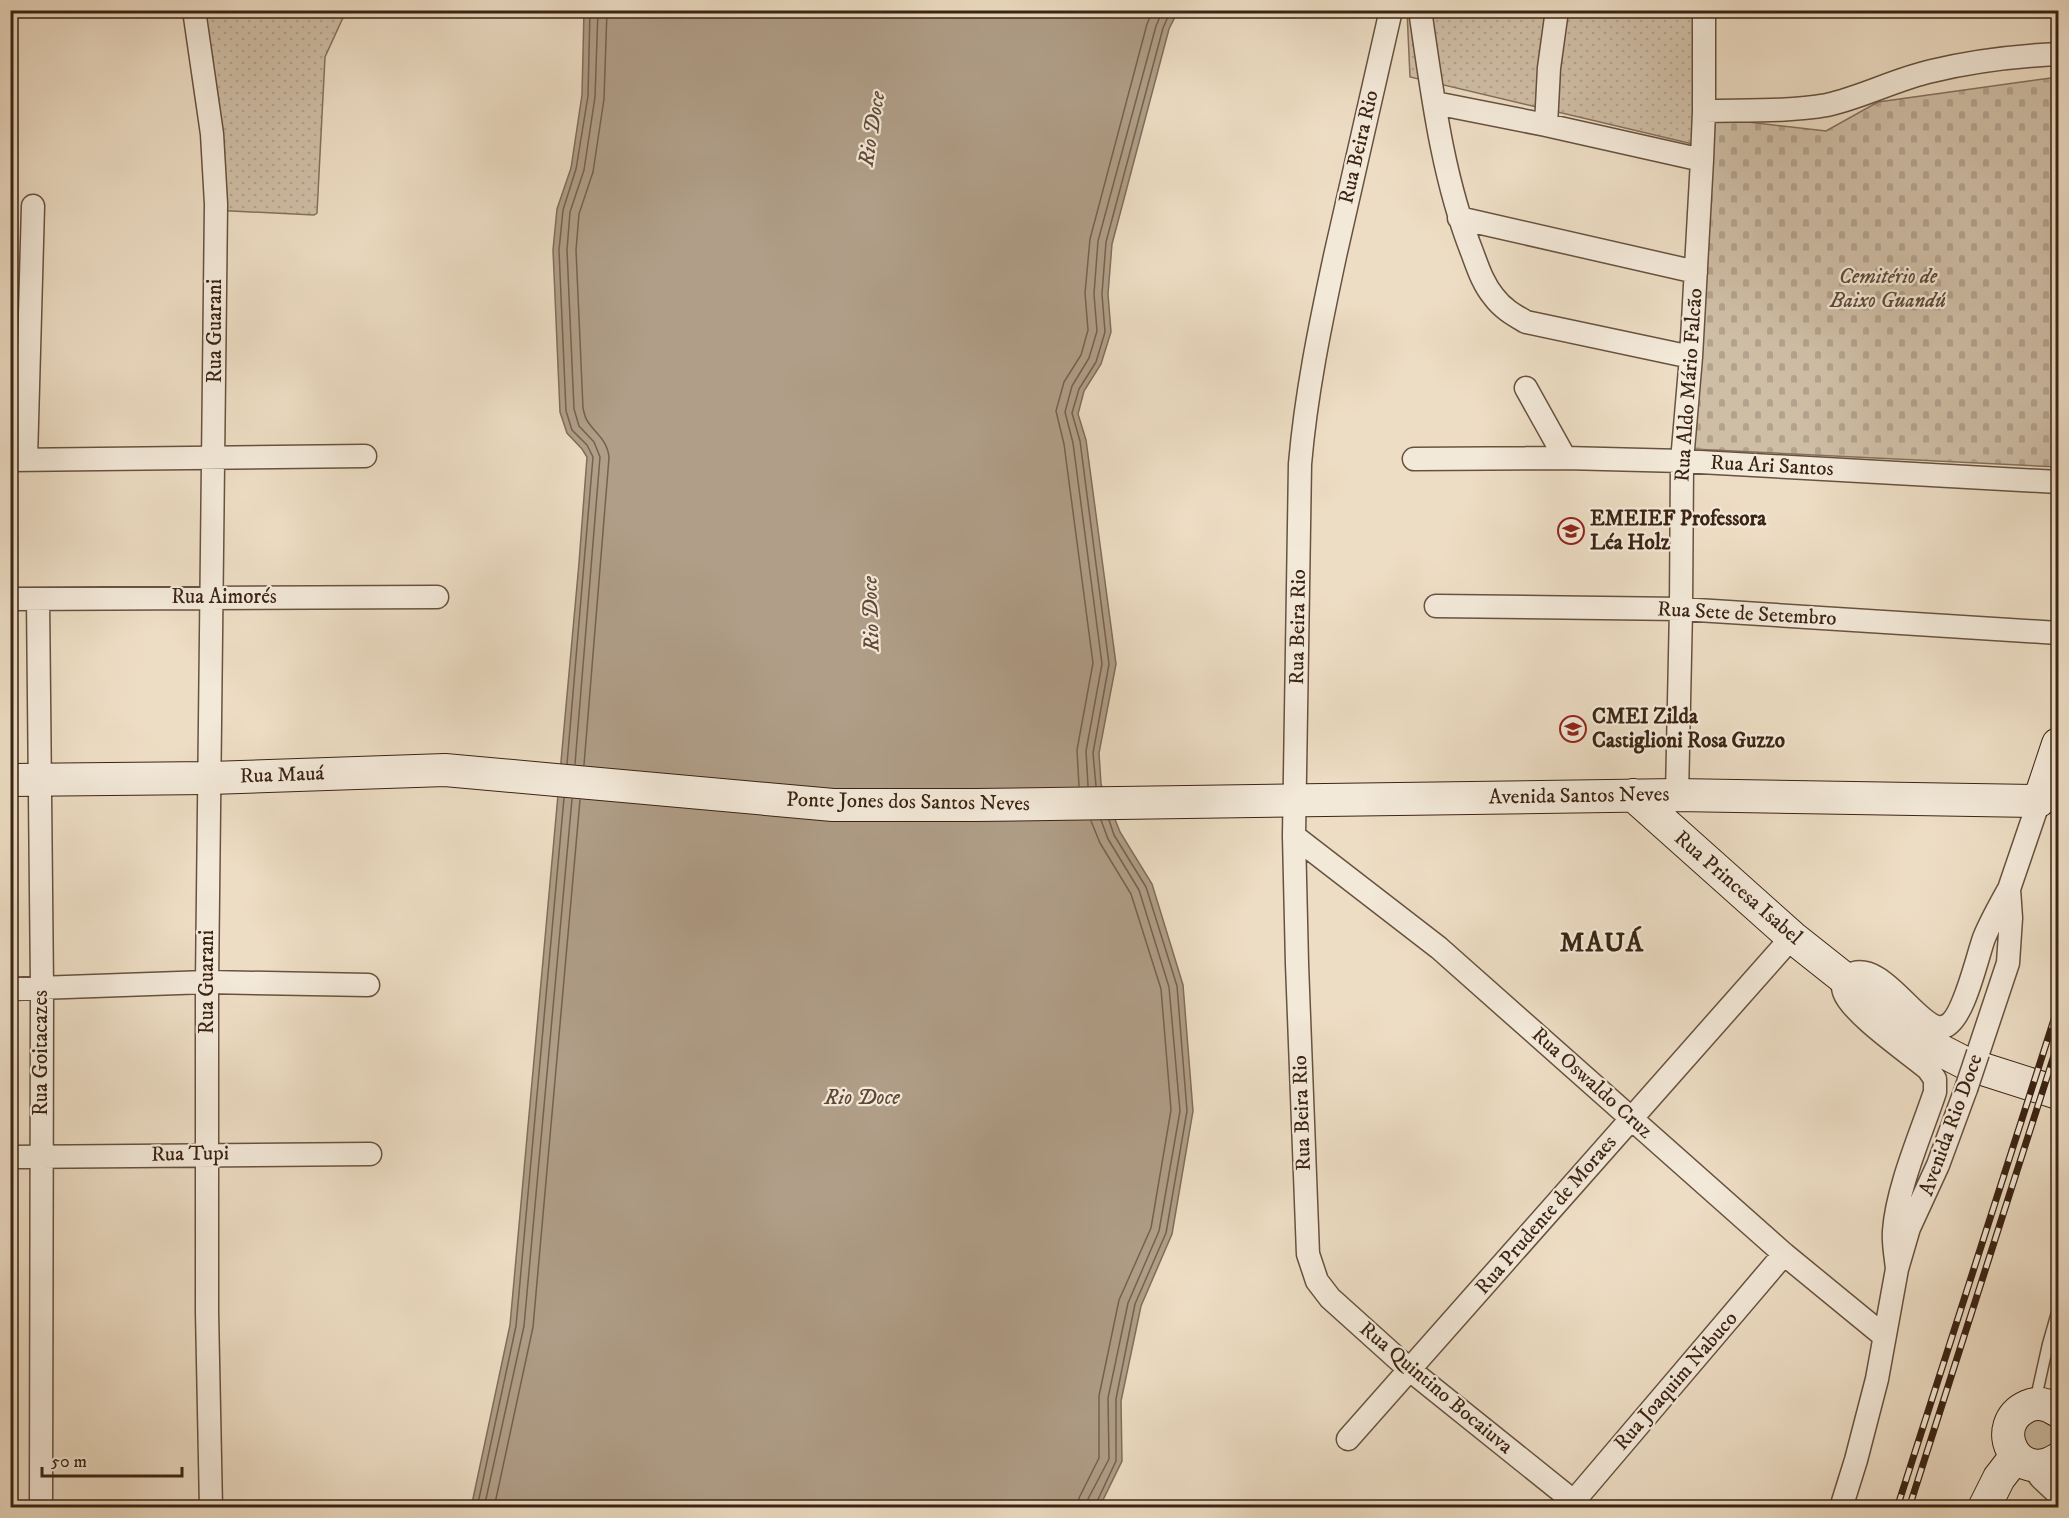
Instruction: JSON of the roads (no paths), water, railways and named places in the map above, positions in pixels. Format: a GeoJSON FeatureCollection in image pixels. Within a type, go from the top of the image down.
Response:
{"type":"FeatureCollection","features":[{"type":"Feature","properties":{"kind":"street","name":"Rua Guarani"},"geometry":{"type":"LineString","coordinates":[[194,10],[212,134],[216,204],[207,982],[211,1508]]}},
{"type":"Feature","properties":{"kind":"street","name":"Rua Beira Rio"},"geometry":{"type":"LineString","coordinates":[[1308,1254],[1294,836],[1300,464],[1304,418],[1314,356],[1359,145],[1391,10]]}},
{"type":"Feature","properties":{"kind":"street"},"geometry":{"type":"LineString","coordinates":[[1420,10],[1435,103],[1459,218],[1484,283],[1495,299],[1507,312],[1527,322],[1691,357]]}},
{"type":"Feature","properties":{"kind":"street"},"geometry":{"type":"LineString","coordinates":[[1546,125],[1549,68],[1557,10]]}},
{"type":"Feature","properties":{"kind":"street","name":"Rua Aldo Mário Falcão"},"geometry":{"type":"LineString","coordinates":[[1677,795],[1682,609],[1682,461],[1691,357],[1702,160],[1704,10]]}},
{"type":"Feature","properties":{"kind":"street"},"geometry":{"type":"LineString","coordinates":[[1704,111],[1801,108],[1829,104],[1873,92],[1930,71],[2011,57],[2058,54]]}},
{"type":"Feature","properties":{"kind":"street"},"geometry":{"type":"LineString","coordinates":[[1435,103],[1702,160]]}},
{"type":"Feature","properties":{"kind":"street"},"geometry":{"type":"LineString","coordinates":[[33,206],[18,459],[365,456]]}},
{"type":"Feature","properties":{"kind":"street"},"geometry":{"type":"LineString","coordinates":[[1459,218],[1696,272]]}},
{"type":"Feature","properties":{"kind":"street"},"geometry":{"type":"LineString","coordinates":[[1526,388],[1565,459]]}},
{"type":"Feature","properties":{"kind":"street","name":"Rua Ari Santos"},"geometry":{"type":"LineString","coordinates":[[1413,459],[1682,461],[2058,482]]}},
{"type":"Feature","properties":{"kind":"street","name":"Rua Aimorés"},"geometry":{"type":"LineString","coordinates":[[10,598],[437,597]]}},
{"type":"Feature","properties":{"kind":"street","name":"Rua Goitacazes"},"geometry":{"type":"LineString","coordinates":[[38,598],[42,988],[41,1508]]}},
{"type":"Feature","properties":{"kind":"street","name":"Rua Sete de Setembro"},"geometry":{"type":"LineString","coordinates":[[1436,606],[1682,609],[2058,633]]}},
{"type":"Feature","properties":{"kind":"street","name":"Avenida Rio Doce"},"geometry":{"type":"LineString","coordinates":[[1841,1508],[1874,1390],[1897,1269],[1909,1228],[1938,1165],[2008,963],[2009,889],[2058,744]]}},
{"type":"Feature","properties":{"kind":"street","name":"Rua Mauá"},"geometry":{"type":"LineString","coordinates":[[10,780],[210,778],[445,770],[553,781]]}},
{"type":"Feature","properties":{"kind":"street","name":"Ponte Jones dos Santos Neves"},"geometry":{"type":"LineString","coordinates":[[553,781],[833,805],[1120,802]]}},
{"type":"Feature","properties":{"kind":"street","name":"Avenida Santos Neves"},"geometry":{"type":"LineString","coordinates":[[1120,802],[1633,795],[2038,801]]}},
{"type":"Feature","properties":{"kind":"street","name":"Rua Princesa Isabel"},"geometry":{"type":"LineString","coordinates":[[1633,795],[1792,937],[1898,1021],[1936,1048],[1967,1064],[2058,1093]]}},
{"type":"Feature","properties":{"kind":"street","name":"Rua Oswaldo Cruz"},"geometry":{"type":"LineString","coordinates":[[1294,836],[1439,948],[1784,1254],[1884,1336]]}},
{"type":"Feature","properties":{"kind":"street"},"geometry":{"type":"LineString","coordinates":[[1897,1269],[1895,1217],[1935,1092],[1935,1079],[1928,1069],[1853,1008],[1844,994],[1844,979],[1857,972],[1870,975],[1886,984],[1936,1028],[1951,1024],[1971,979],[1983,940],[2009,889]]}},
{"type":"Feature","properties":{"kind":"street","name":"Rua Prudente de Moraes"},"geometry":{"type":"LineString","coordinates":[[1348,1439],[1792,937]]}},
{"type":"Feature","properties":{"kind":"street"},"geometry":{"type":"LineString","coordinates":[[10,989],[207,982],[368,985]]}},
{"type":"Feature","properties":{"kind":"street","name":"Rua Tupi"},"geometry":{"type":"LineString","coordinates":[[10,1157],[370,1154]]}},
{"type":"Feature","properties":{"kind":"street","name":"Rua Quintino Bocaiuva"},"geometry":{"type":"LineString","coordinates":[[1308,1254],[1317,1281],[1330,1298],[1410,1370],[1574,1505]]}},
{"type":"Feature","properties":{"kind":"street","name":"Rua Joaquim Nabuco"},"geometry":{"type":"LineString","coordinates":[[1574,1505],[1784,1254]]}},
{"type":"Feature","properties":{"kind":"street"},"geometry":{"type":"LineString","coordinates":[[2048,1403],[2021,1409],[2013,1417],[2008,1437],[2010,1448],[2035,1460],[2058,1494]]}},
{"type":"Feature","properties":{"kind":"street"},"geometry":{"type":"LineString","coordinates":[[1984,1508],[1999,1478],[2035,1460]]}},
{"type":"Feature","properties":{"kind":"lane"},"geometry":{"type":"LineString","coordinates":[[2048,1403],[2058,1309]]}},
{"type":"Feature","properties":{"kind":"water","name":"Rio Doce"},"geometry":{"type":"Polygon","coordinates":[[[584,11],[1178,11],[1169,29],[1112,244],[1108,294],[1111,332],[1101,364],[1084,391],[1078,414],[1086,440],[1116,664],[1099,753],[1101,784],[1120,832],[1152,884],[1183,985],[1193,1111],[1172,1234],[1141,1306],[1121,1401],[1122,1461],[1099,1508],[471,1508],[510,1325],[579,563],[587,457],[567,433],[560,412],[553,250],[557,209],[571,168],[582,95],[584,11]]]}},
{"type":"Feature","properties":{"kind":"railway"},"geometry":{"type":"LineString","coordinates":[[1897,1508],[2058,1007]]}},
{"type":"Feature","properties":{"kind":"railway"},"geometry":{"type":"LineString","coordinates":[[1909,1508],[2058,1043]]}},
{"type":"Feature","properties":{"kind":"place","name":"EMEIEF Professora Léa Holz"},"geometry":{"type":"Point","coordinates":[1571,531]}},
{"type":"Feature","properties":{"kind":"place","name":"CMEI Zilda Castiglioni Rosa Guzzo"},"geometry":{"type":"Point","coordinates":[1573,729]}},
{"type":"Feature","properties":{"kind":"district","name":"MAUÁ"},"geometry":{"type":"Point","coordinates":[1602,943]}},
{"type":"Feature","properties":{"kind":"park label","name":"Cemitério de Baixo Guandú"},"geometry":{"type":"Point","coordinates":[1888,289]}}]}
